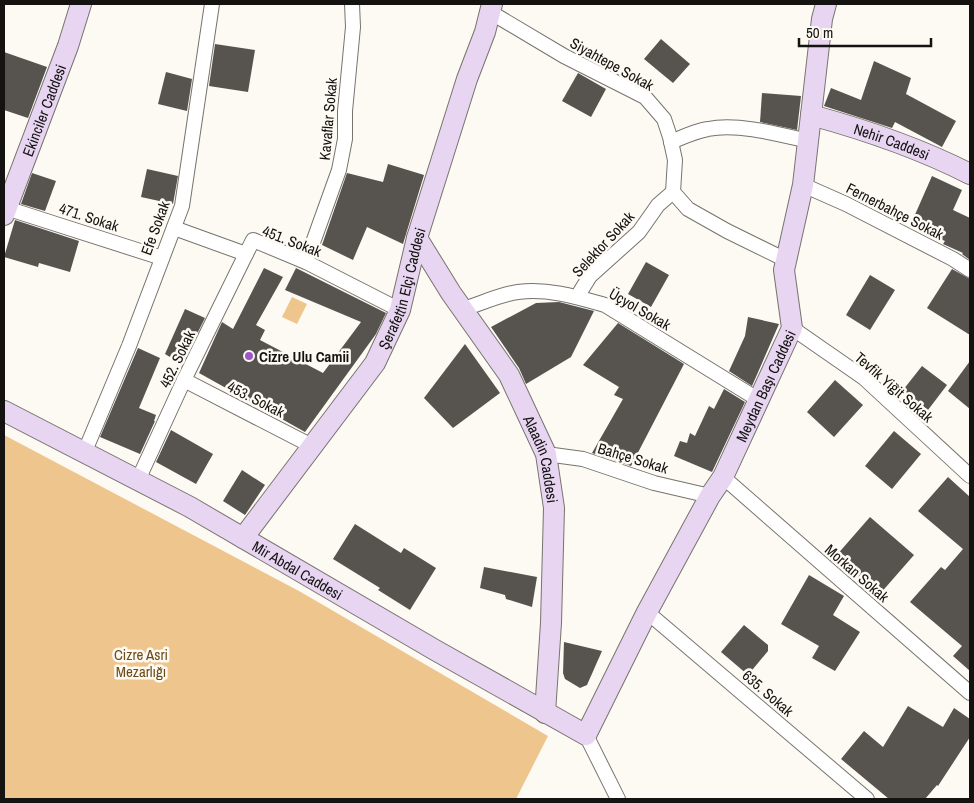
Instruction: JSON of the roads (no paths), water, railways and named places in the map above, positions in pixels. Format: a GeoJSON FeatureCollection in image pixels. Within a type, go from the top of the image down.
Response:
{"type":"FeatureCollection","features":[{"type":"Feature","properties":{"kind":"street","name":"Ekinciler Caddesi"},"geometry":{"type":"LineString","coordinates":[[5,211],[9,187],[68,46],[81,4]]}},
{"type":"Feature","properties":{"kind":"street","name":"Efe Sokak"},"geometry":{"type":"LineString","coordinates":[[84,451],[130,346],[182,206],[212,4]]}},
{"type":"Feature","properties":{"kind":"street","name":"Kavaflar Sokak"},"geometry":{"type":"LineString","coordinates":[[306,262],[340,170],[344,146],[345,111],[353,27],[352,4]]}},
{"type":"Feature","properties":{"kind":"street","name":"Meydan Başı Caddesi"},"geometry":{"type":"LineString","coordinates":[[586,735],[647,612],[710,496],[723,477],[792,328],[784,270],[803,185],[822,19],[826,4]]}},
{"type":"Feature","properties":{"kind":"street","name":"Siyahtepe Sokak"},"geometry":{"type":"LineString","coordinates":[[491,8],[564,56],[645,98],[664,119],[671,142],[675,160],[673,192]]}},
{"type":"Feature","properties":{"kind":"street","name":"Şerafettin Elçi Caddesi"},"geometry":{"type":"LineString","coordinates":[[243,538],[375,363],[400,310],[417,238],[467,79],[485,32],[491,8]]}},
{"type":"Feature","properties":{"kind":"street","name":"Nehir Caddesi"},"geometry":{"type":"LineString","coordinates":[[811,115],[861,129],[933,155],[970,174]]}},
{"type":"Feature","properties":{"kind":"street"},"geometry":{"type":"LineString","coordinates":[[671,142],[711,128],[734,128],[771,132],[808,141]]}},
{"type":"Feature","properties":{"kind":"street","name":"Fernerbahçe Sokak"},"geometry":{"type":"LineString","coordinates":[[803,185],[846,204],[953,259],[970,270]]}},
{"type":"Feature","properties":{"kind":"street"},"geometry":{"type":"LineString","coordinates":[[673,192],[688,209],[786,260]]}},
{"type":"Feature","properties":{"kind":"street","name":"Selektor Sokak"},"geometry":{"type":"LineString","coordinates":[[576,297],[590,276],[639,232],[658,205],[673,192]]}},
{"type":"Feature","properties":{"kind":"street","name":"471. Sokak"},"geometry":{"type":"LineString","coordinates":[[5,211],[162,258]]}},
{"type":"Feature","properties":{"kind":"street","name":"451. Sokak"},"geometry":{"type":"LineString","coordinates":[[174,228],[246,254],[253,240],[306,262],[400,310]]}},
{"type":"Feature","properties":{"kind":"street","name":"Alaadin Caddesi"},"geometry":{"type":"LineString","coordinates":[[417,238],[463,310],[509,375],[546,454],[554,508],[551,623],[545,713]]}},
{"type":"Feature","properties":{"kind":"street","name":"452. Sokak"},"geometry":{"type":"LineString","coordinates":[[138,480],[184,380],[246,254]]}},
{"type":"Feature","properties":{"kind":"street","name":"Üçyol Sokak"},"geometry":{"type":"LineString","coordinates":[[463,310],[516,292],[539,290],[605,305],[759,400]]}},
{"type":"Feature","properties":{"kind":"street","name":"Tevfik Yiğit Sokak"},"geometry":{"type":"LineString","coordinates":[[792,328],[864,378],[970,476]]}},
{"type":"Feature","properties":{"kind":"street","name":"453. Sokak"},"geometry":{"type":"LineString","coordinates":[[184,380],[312,446]]}},
{"type":"Feature","properties":{"kind":"street","name":"Mir Abdal Caddesi"},"geometry":{"type":"LineString","coordinates":[[4,411],[190,507],[586,735]]}},
{"type":"Feature","properties":{"kind":"street","name":"Bahçe Sokak"},"geometry":{"type":"LineString","coordinates":[[546,454],[583,459],[654,483],[710,496]]}},
{"type":"Feature","properties":{"kind":"street","name":"Morkan Sokak"},"geometry":{"type":"LineString","coordinates":[[723,477],[970,693]]}},
{"type":"Feature","properties":{"kind":"street","name":"635. Sokak"},"geometry":{"type":"LineString","coordinates":[[647,612],[867,799]]}},
{"type":"Feature","properties":{"kind":"street"},"geometry":{"type":"LineString","coordinates":[[586,735],[618,799]]}},
{"type":"Feature","properties":{"kind":"place","name":"Cizre Ulu Camii"},"geometry":{"type":"Point","coordinates":[249,356]}},
{"type":"Feature","properties":{"kind":"park label","name":"Cizre Asri Mezarlığı"},"geometry":{"type":"Point","coordinates":[141,662]}}]}
